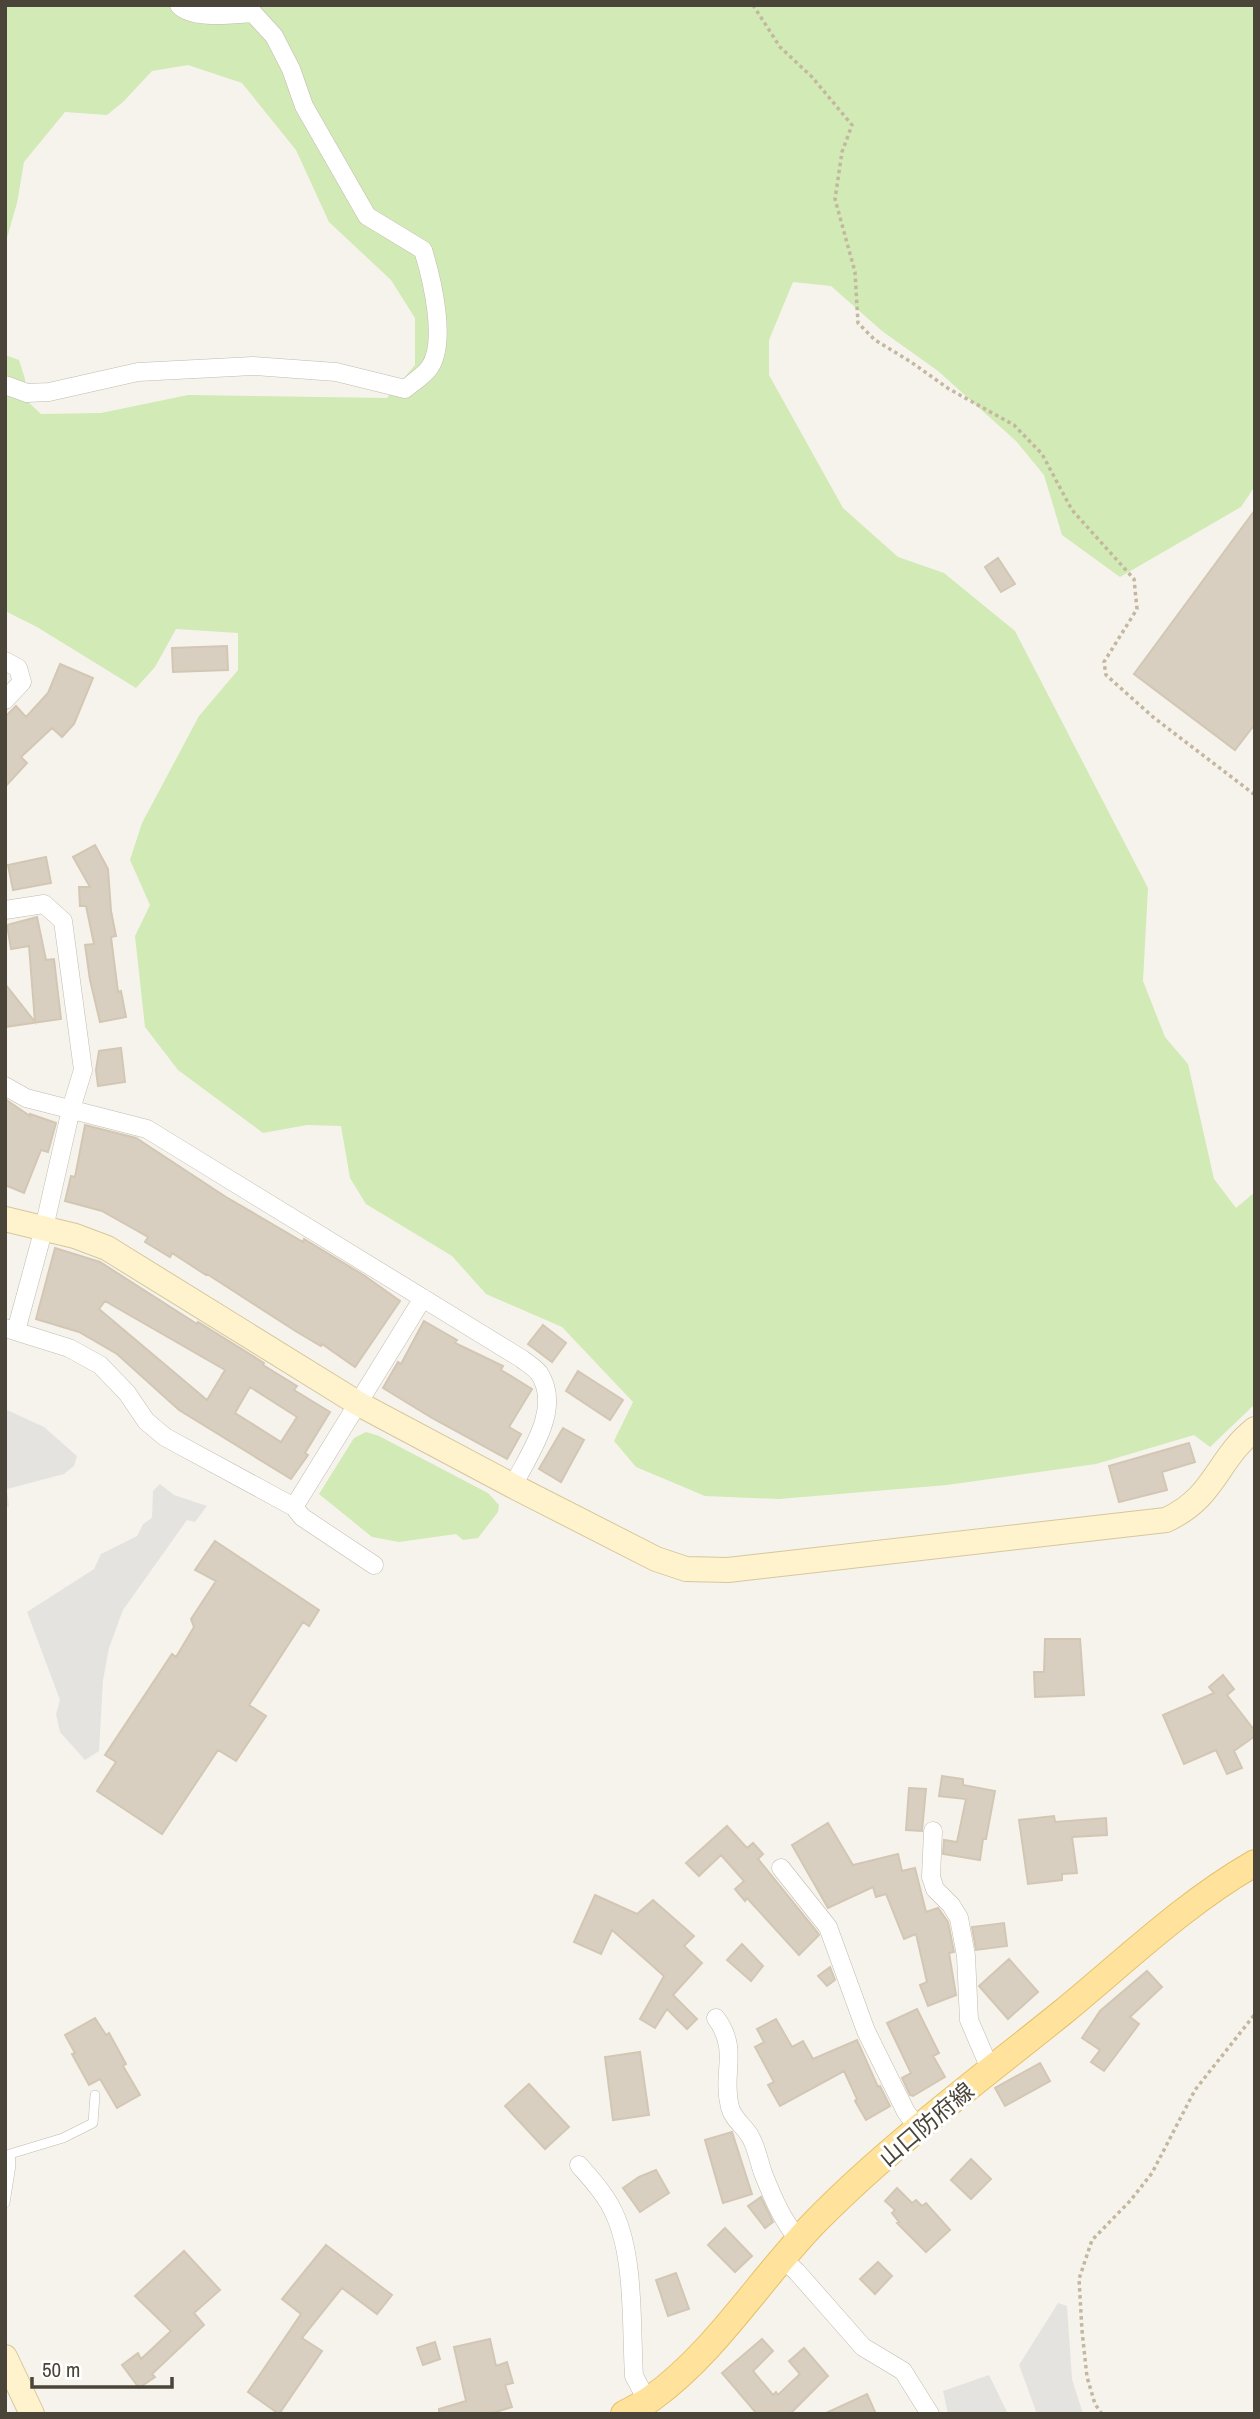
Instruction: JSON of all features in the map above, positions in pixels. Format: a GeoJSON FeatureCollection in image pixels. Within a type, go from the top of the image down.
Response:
{"type":"FeatureCollection","features":[{"type":"Feature","properties":{"kind":"main road","name":"山口防府線"},"geometry":{"type":"LineString","coordinates":[[634,2409],[680,2374],[713,2340],[790,2249],[856,2183],[1199,1900],[1255,1863]]}},
{"type":"Feature","properties":{"kind":"street"},"geometry":{"type":"LineString","coordinates":[[5,385],[27,393],[49,392],[138,372],[253,366],[336,372],[405,389],[430,367],[438,335],[430,273],[423,250],[368,216],[304,106],[274,36],[253,13],[199,14],[183,10],[179,5]]}},
{"type":"Feature","properties":{"kind":"street"},"geometry":{"type":"LineString","coordinates":[[5,661],[18,668],[22,682],[5,700]]}},
{"type":"Feature","properties":{"kind":"street"},"geometry":{"type":"LineString","coordinates":[[5,910],[44,904],[63,920],[83,1070],[71,1109],[44,1228],[11,1330],[69,1348],[100,1365],[127,1394],[146,1422],[165,1437],[295,1507],[302,1517],[374,1565]]}},
{"type":"Feature","properties":{"kind":"street"},"geometry":{"type":"LineString","coordinates":[[5,1086],[26,1098],[147,1129],[522,1359],[539,1373],[547,1394],[546,1419],[513,1486]]}},
{"type":"Feature","properties":{"kind":"street"},"geometry":{"type":"LineString","coordinates":[[5,1219],[75,1236],[107,1248],[359,1404],[656,1559],[686,1569],[728,1570],[1166,1520],[1184,1512],[1200,1499],[1225,1461],[1255,1429]]}},
{"type":"Feature","properties":{"kind":"street"},"geometry":{"type":"LineString","coordinates":[[295,1507],[423,1298]]}},
{"type":"Feature","properties":{"kind":"street"},"geometry":{"type":"LineString","coordinates":[[933,1831],[931,1877],[935,1889],[951,1905],[959,1918],[967,1956],[969,2020],[991,2071]]}},
{"type":"Feature","properties":{"kind":"street"},"geometry":{"type":"LineString","coordinates":[[781,1868],[828,1927],[866,2031],[906,2112],[919,2129]]}},
{"type":"Feature","properties":{"kind":"street"},"geometry":{"type":"LineString","coordinates":[[716,2018],[730,2045],[730,2109],[737,2122],[752,2138],[783,2221],[797,2272],[863,2347],[903,2371],[930,2414]]}},
{"type":"Feature","properties":{"kind":"street"},"geometry":{"type":"LineString","coordinates":[[579,2165],[600,2189],[614,2213],[625,2244],[634,2376],[641,2389],[634,2409]]}},
{"type":"Feature","properties":{"kind":"street"},"geometry":{"type":"LineString","coordinates":[[5,2357],[32,2414]]}},
{"type":"Feature","properties":{"kind":"lane"},"geometry":{"type":"LineString","coordinates":[[5,2203],[11,2165],[10,2154],[63,2138],[93,2123],[95,2095]]}},
{"type":"Feature","properties":{"kind":"path"},"geometry":{"type":"LineString","coordinates":[[753,5],[780,47],[812,77],[852,125],[842,152],[835,199],[855,272],[858,323],[875,340],[948,389],[1014,425],[1042,454],[1072,510],[1134,579],[1137,609],[1104,662],[1106,675],[1153,717],[1255,795]]}},
{"type":"Feature","properties":{"kind":"path"},"geometry":{"type":"LineString","coordinates":[[1102,2414],[1095,2404],[1087,2377],[1079,2279],[1092,2240],[1153,2174],[1195,2090],[1255,2014]]}},
{"type":"Feature","properties":{"kind":"green space"},"geometry":{"type":"Polygon","coordinates":[[[5,5],[1255,5],[1255,486],[1241,507],[1120,577],[1062,535],[1044,475],[1016,441],[938,371],[882,331],[831,286],[793,282],[769,340],[769,375],[843,508],[898,557],[944,573],[1015,631],[1148,888],[1143,981],[1165,1037],[1188,1064],[1214,1179],[1236,1208],[1255,1192],[1255,1404],[1210,1447],[1194,1435],[1096,1464],[947,1485],[779,1499],[705,1496],[636,1467],[614,1441],[633,1402],[562,1327],[486,1294],[452,1256],[366,1204],[350,1178],[341,1126],[307,1125],[263,1133],[178,1070],[145,1027],[135,936],[150,905],[130,860],[142,823],[199,716],[238,670],[238,633],[176,629],[155,667],[136,688],[37,627],[5,611],[5,355],[19,360],[25,379],[26,400],[41,414],[101,413],[188,395],[387,398],[415,365],[415,318],[391,280],[329,222],[296,150],[242,83],[188,65],[152,71],[107,115],[65,112],[24,162],[17,203],[5,245],[5,5]]]}},
{"type":"Feature","properties":{"kind":"green space"},"geometry":{"type":"Polygon","coordinates":[[[366,1432],[379,1436],[488,1493],[499,1505],[498,1512],[478,1538],[463,1540],[456,1534],[399,1542],[372,1537],[319,1494],[354,1438],[366,1432]]]}},
{"type":"Feature","properties":{"kind":"shaded area"},"geometry":{"type":"Polygon","coordinates":[[[5,1409],[44,1427],[77,1456],[74,1466],[64,1474],[7,1489],[9,1507],[5,1507],[5,1409]]]}},
{"type":"Feature","properties":{"kind":"shaded area"},"geometry":{"type":"Polygon","coordinates":[[[160,1484],[174,1495],[207,1506],[195,1522],[187,1520],[123,1610],[109,1648],[103,1680],[99,1751],[85,1760],[60,1732],[56,1714],[60,1700],[27,1612],[94,1569],[101,1554],[137,1536],[143,1524],[152,1518],[153,1491],[160,1484]]]}},
{"type":"Feature","properties":{"kind":"shaded area"},"geometry":{"type":"Polygon","coordinates":[[[1058,2303],[1067,2306],[1072,2379],[1083,2414],[1037,2414],[1019,2365],[1058,2303]]]}},
{"type":"Feature","properties":{"kind":"shaded area"},"geometry":{"type":"Polygon","coordinates":[[[989,2375],[1008,2414],[948,2414],[943,2391],[989,2375]]]}},
{"type":"Feature","properties":{"kind":"building"},"geometry":{"type":"Polygon","coordinates":[[[1255,510],[1255,724],[1235,750],[1134,674],[1255,510]]]}},
{"type":"Feature","properties":{"kind":"building"},"geometry":{"type":"Polygon","coordinates":[[[998,558],[1015,584],[1001,592],[985,567],[998,558]]]}},
{"type":"Feature","properties":{"kind":"building"},"geometry":{"type":"Polygon","coordinates":[[[227,646],[228,670],[173,672],[172,648],[227,646]]]}},
{"type":"Feature","properties":{"kind":"building"},"geometry":{"type":"Polygon","coordinates":[[[60,664],[93,678],[74,724],[62,737],[52,728],[21,757],[27,763],[5,787],[5,717],[16,706],[26,717],[48,693],[60,664]]]}},
{"type":"Feature","properties":{"kind":"building"},"geometry":{"type":"Polygon","coordinates":[[[95,845],[108,869],[116,936],[111,937],[118,992],[121,991],[126,1017],[100,1022],[85,945],[94,944],[86,906],[80,906],[79,887],[90,887],[73,857],[95,845]]]}},
{"type":"Feature","properties":{"kind":"building"},"geometry":{"type":"Polygon","coordinates":[[[46,857],[51,883],[13,890],[8,865],[46,857]]]}},
{"type":"Feature","properties":{"kind":"building"},"geometry":{"type":"Polygon","coordinates":[[[37,917],[46,960],[54,959],[61,1019],[5,1027],[5,984],[35,1022],[29,946],[11,949],[7,925],[37,917]]]}},
{"type":"Feature","properties":{"kind":"building"},"geometry":{"type":"Polygon","coordinates":[[[121,1048],[125,1082],[98,1086],[96,1070],[99,1051],[121,1048]]]}},
{"type":"Feature","properties":{"kind":"building"},"geometry":{"type":"Polygon","coordinates":[[[5,1099],[30,1116],[56,1123],[48,1152],[41,1150],[24,1193],[5,1185],[5,1099]]]}},
{"type":"Feature","properties":{"kind":"building"},"geometry":{"type":"Polygon","coordinates":[[[85,1125],[136,1138],[226,1197],[303,1242],[304,1239],[400,1301],[355,1367],[172,1253],[170,1257],[145,1242],[148,1237],[102,1211],[65,1201],[71,1176],[75,1177],[85,1125]]]}},
{"type":"Feature","properties":{"kind":"building"},"geometry":{"type":"Polygon","coordinates":[[[55,1248],[100,1262],[264,1363],[263,1365],[297,1386],[294,1390],[330,1412],[305,1453],[308,1455],[291,1479],[179,1410],[117,1354],[79,1332],[36,1319],[55,1248]],[[105,1301],[99,1309],[207,1400],[225,1370],[105,1301]],[[250,1387],[235,1413],[281,1442],[297,1417],[250,1387]]]}},
{"type":"Feature","properties":{"kind":"building"},"geometry":{"type":"Polygon","coordinates":[[[424,1321],[457,1340],[455,1343],[503,1366],[501,1370],[532,1389],[509,1427],[521,1434],[507,1459],[383,1388],[398,1362],[401,1364],[424,1321]]]}},
{"type":"Feature","properties":{"kind":"building"},"geometry":{"type":"Polygon","coordinates":[[[543,1325],[566,1343],[552,1362],[528,1344],[543,1325]]]}},
{"type":"Feature","properties":{"kind":"building"},"geometry":{"type":"Polygon","coordinates":[[[578,1371],[623,1400],[610,1420],[566,1391],[578,1371]]]}},
{"type":"Feature","properties":{"kind":"building"},"geometry":{"type":"Polygon","coordinates":[[[563,1428],[584,1440],[561,1482],[539,1469],[563,1428]]]}},
{"type":"Feature","properties":{"kind":"building"},"geometry":{"type":"Polygon","coordinates":[[[1189,1443],[1195,1462],[1162,1472],[1167,1490],[1119,1502],[1109,1466],[1189,1443]]]}},
{"type":"Feature","properties":{"kind":"building"},"geometry":{"type":"Polygon","coordinates":[[[215,1541],[319,1610],[309,1626],[303,1622],[249,1705],[266,1716],[236,1761],[218,1750],[162,1834],[97,1791],[116,1762],[105,1755],[172,1654],[176,1657],[194,1627],[191,1619],[216,1581],[195,1570],[215,1541]]]}},
{"type":"Feature","properties":{"kind":"building"},"geometry":{"type":"Polygon","coordinates":[[[1045,1639],[1080,1639],[1084,1695],[1035,1697],[1034,1672],[1044,1672],[1045,1639]]]}},
{"type":"Feature","properties":{"kind":"building"},"geometry":{"type":"Polygon","coordinates":[[[1223,1675],[1234,1689],[1227,1695],[1255,1731],[1255,1736],[1234,1751],[1242,1768],[1227,1774],[1216,1750],[1184,1764],[1163,1715],[1214,1693],[1209,1687],[1223,1675]]]}},
{"type":"Feature","properties":{"kind":"building"},"geometry":{"type":"Polygon","coordinates":[[[942,1776],[963,1779],[963,1785],[995,1791],[980,1860],[943,1854],[944,1840],[957,1842],[966,1799],[939,1796],[942,1776]]]}},
{"type":"Feature","properties":{"kind":"building"},"geometry":{"type":"Polygon","coordinates":[[[909,1788],[926,1789],[922,1831],[906,1830],[909,1788]]]}},
{"type":"Feature","properties":{"kind":"building"},"geometry":{"type":"Polygon","coordinates":[[[1054,1816],[1055,1822],[1106,1818],[1107,1835],[1072,1837],[1077,1873],[1062,1874],[1062,1880],[1028,1884],[1019,1820],[1054,1816]]]}},
{"type":"Feature","properties":{"kind":"building"},"geometry":{"type":"Polygon","coordinates":[[[828,1823],[853,1865],[898,1854],[902,1871],[915,1868],[926,1912],[938,1908],[948,1922],[954,1952],[949,1953],[956,1995],[928,2006],[920,1985],[927,1982],[916,1934],[904,1939],[886,1894],[876,1897],[873,1887],[828,1908],[792,1845],[828,1823]]]}},
{"type":"Feature","properties":{"kind":"building"},"geometry":{"type":"Polygon","coordinates":[[[727,1826],[747,1848],[753,1843],[763,1854],[758,1859],[818,1933],[799,1955],[747,1898],[745,1901],[735,1889],[744,1881],[721,1855],[699,1876],[686,1863],[727,1826]]]}},
{"type":"Feature","properties":{"kind":"building"},"geometry":{"type":"Polygon","coordinates":[[[595,1895],[637,1914],[653,1900],[694,1936],[684,1946],[702,1963],[673,1995],[697,2019],[687,2029],[667,2009],[655,2028],[640,2019],[664,1976],[612,1930],[601,1954],[574,1942],[595,1895]]]}},
{"type":"Feature","properties":{"kind":"building"},"geometry":{"type":"Polygon","coordinates":[[[1004,1923],[1007,1946],[976,1950],[972,1927],[1004,1923]]]}},
{"type":"Feature","properties":{"kind":"building"},"geometry":{"type":"Polygon","coordinates":[[[742,1944],[763,1966],[751,1981],[727,1960],[742,1944]]]}},
{"type":"Feature","properties":{"kind":"building"},"geometry":{"type":"Polygon","coordinates":[[[1009,1959],[1038,1992],[1008,2019],[979,1986],[1009,1959]]]}},
{"type":"Feature","properties":{"kind":"building"},"geometry":{"type":"Polygon","coordinates":[[[830,1967],[835,1980],[827,1986],[818,1976],[830,1967]]]}},
{"type":"Feature","properties":{"kind":"building"},"geometry":{"type":"Polygon","coordinates":[[[1147,1971],[1162,1987],[1130,2017],[1139,2024],[1104,2071],[1091,2062],[1100,2050],[1082,2038],[1100,2011],[1147,1971]]]}},
{"type":"Feature","properties":{"kind":"building"},"geometry":{"type":"Polygon","coordinates":[[[917,2009],[939,2053],[933,2056],[945,2077],[913,2096],[902,2078],[911,2073],[887,2023],[917,2009]]]}},
{"type":"Feature","properties":{"kind":"building"},"geometry":{"type":"Polygon","coordinates":[[[95,2018],[106,2035],[109,2033],[126,2064],[123,2066],[140,2095],[117,2108],[100,2079],[89,2085],[65,2035],[95,2018]]]}},
{"type":"Feature","properties":{"kind":"building"},"geometry":{"type":"Polygon","coordinates":[[[776,2019],[792,2047],[803,2041],[813,2059],[857,2040],[878,2087],[880,2086],[890,2106],[866,2120],[855,2101],[857,2099],[844,2071],[780,2106],[768,2085],[774,2082],[755,2047],[764,2042],[757,2029],[776,2019]]]}},
{"type":"Feature","properties":{"kind":"building"},"geometry":{"type":"Polygon","coordinates":[[[640,2052],[649,2115],[613,2120],[605,2057],[640,2052]]]}},
{"type":"Feature","properties":{"kind":"building"},"geometry":{"type":"Polygon","coordinates":[[[1040,2063],[1050,2081],[1005,2106],[995,2088],[1040,2063]]]}},
{"type":"Feature","properties":{"kind":"building"},"geometry":{"type":"Polygon","coordinates":[[[529,2084],[569,2127],[545,2149],[505,2106],[529,2084]]]}},
{"type":"Feature","properties":{"kind":"building"},"geometry":{"type":"Polygon","coordinates":[[[732,2132],[752,2194],[723,2203],[705,2140],[732,2132]]]}},
{"type":"Feature","properties":{"kind":"building"},"geometry":{"type":"Polygon","coordinates":[[[971,2159],[991,2179],[971,2199],[951,2180],[971,2159]]]}},
{"type":"Feature","properties":{"kind":"building"},"geometry":{"type":"Polygon","coordinates":[[[656,2170],[669,2193],[640,2212],[623,2188],[656,2170]]]}},
{"type":"Feature","properties":{"kind":"building"},"geometry":{"type":"Polygon","coordinates":[[[897,2188],[912,2203],[916,2200],[922,2206],[926,2203],[950,2230],[926,2252],[897,2223],[899,2222],[892,2213],[895,2210],[885,2201],[897,2188]]]}},
{"type":"Feature","properties":{"kind":"building"},"geometry":{"type":"Polygon","coordinates":[[[761,2197],[773,2222],[765,2228],[748,2206],[761,2197]]]}},
{"type":"Feature","properties":{"kind":"building"},"geometry":{"type":"Polygon","coordinates":[[[725,2228],[752,2256],[735,2272],[708,2245],[725,2228]]]}},
{"type":"Feature","properties":{"kind":"building"},"geometry":{"type":"Polygon","coordinates":[[[326,2245],[392,2295],[377,2314],[342,2288],[302,2338],[322,2351],[279,2414],[248,2392],[301,2314],[282,2299],[326,2245]]]}},
{"type":"Feature","properties":{"kind":"building"},"geometry":{"type":"Polygon","coordinates":[[[184,2251],[220,2290],[194,2313],[204,2325],[152,2374],[155,2377],[139,2388],[122,2365],[138,2353],[141,2359],[171,2331],[135,2296],[184,2251]]]}},
{"type":"Feature","properties":{"kind":"building"},"geometry":{"type":"Polygon","coordinates":[[[878,2262],[892,2276],[875,2294],[860,2279],[878,2262]]]}},
{"type":"Feature","properties":{"kind":"building"},"geometry":{"type":"Polygon","coordinates":[[[676,2273],[689,2309],[668,2316],[656,2280],[676,2273]]]}},
{"type":"Feature","properties":{"kind":"building"},"geometry":{"type":"Polygon","coordinates":[[[490,2339],[496,2366],[507,2362],[513,2383],[505,2385],[512,2407],[489,2414],[439,2414],[439,2409],[466,2401],[454,2347],[490,2339]]]}},
{"type":"Feature","properties":{"kind":"building"},"geometry":{"type":"Polygon","coordinates":[[[762,2339],[773,2351],[753,2371],[773,2395],[776,2392],[778,2395],[800,2374],[789,2361],[804,2348],[828,2376],[790,2414],[757,2414],[722,2373],[762,2339]]]}},
{"type":"Feature","properties":{"kind":"building"},"geometry":{"type":"Polygon","coordinates":[[[435,2342],[440,2359],[423,2365],[417,2348],[435,2342]]]}},
{"type":"Feature","properties":{"kind":"building"},"geometry":{"type":"Polygon","coordinates":[[[867,2394],[876,2414],[824,2414],[867,2394]]]}}]}
